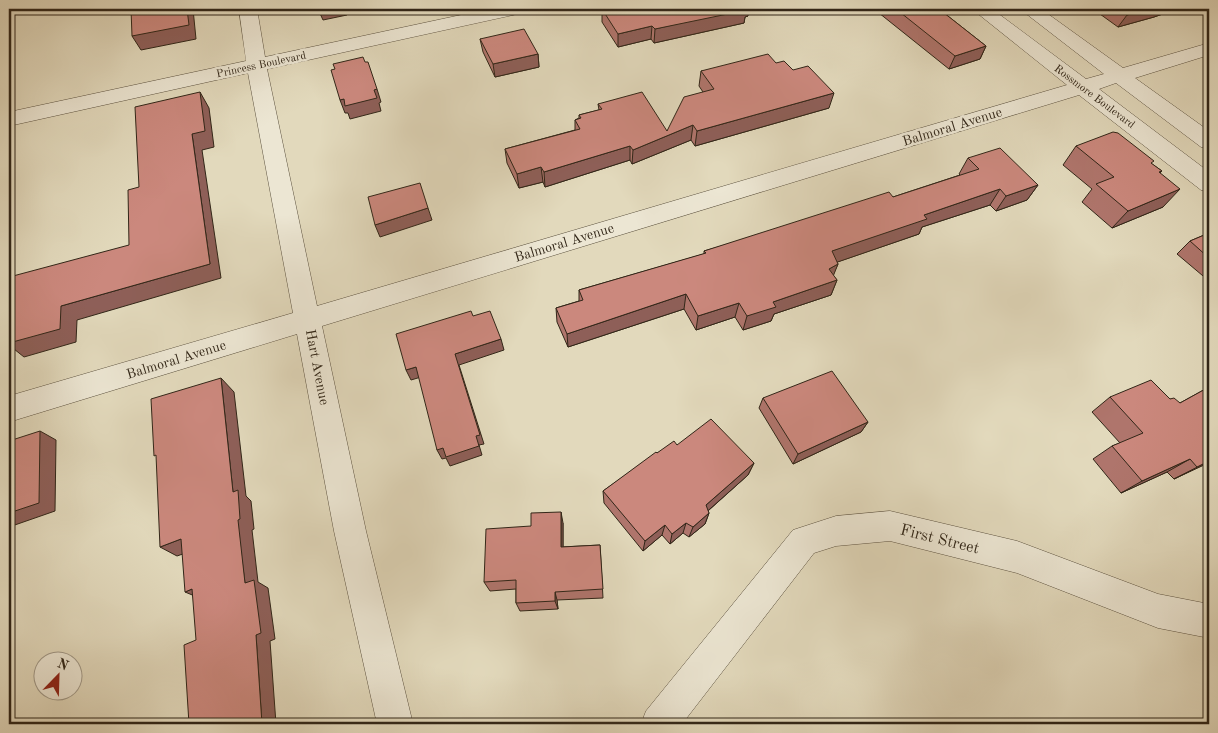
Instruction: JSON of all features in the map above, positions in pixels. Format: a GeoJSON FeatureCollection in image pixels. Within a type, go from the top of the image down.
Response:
{"type":"FeatureCollection","features":[{"type":"Feature","properties":{"kind":"street","name":"Hart Avenue"},"geometry":{"type":"LineString","coordinates":[[248,9],[256,65],[309,319],[350,531],[395,724]]}},
{"type":"Feature","properties":{"kind":"street","name":"Princess Boulevard"},"geometry":{"type":"LineString","coordinates":[[9,119],[513,9]]}},
{"type":"Feature","properties":{"kind":"street","name":"Rossmore Boulevard"},"geometry":{"type":"LineString","coordinates":[[981,9],[1209,184]]}},
{"type":"Feature","properties":{"kind":"street"},"geometry":{"type":"LineString","coordinates":[[1029,9],[1209,142]]}},
{"type":"Feature","properties":{"kind":"street","name":"Balmoral Avenue"},"geometry":{"type":"LineString","coordinates":[[9,409],[1209,49]]}},
{"type":"Feature","properties":{"kind":"street","name":"First Street"},"geometry":{"type":"LineString","coordinates":[[659,724],[804,541],[836,532],[890,526],[1017,557],[1158,611],[1209,622]]}},
{"type":"Feature","properties":{"kind":"building"},"geometry":{"type":"Polygon","coordinates":[[[131,9],[187,9],[189,25],[132,36],[131,9]]]}},
{"type":"Feature","properties":{"kind":"building"},"geometry":{"type":"Polygon","coordinates":[[[602,9],[747,10],[655,29],[652,26],[618,34],[602,9]]]}},
{"type":"Feature","properties":{"kind":"building"},"geometry":{"type":"Polygon","coordinates":[[[896,9],[939,9],[986,46],[955,56],[896,9]]]}},
{"type":"Feature","properties":{"kind":"building"},"geometry":{"type":"Polygon","coordinates":[[[1118,9],[1149,9],[1127,15],[1118,9]]]}},
{"type":"Feature","properties":{"kind":"building"},"geometry":{"type":"Polygon","coordinates":[[[524,29],[538,54],[493,64],[480,39],[524,29]]]}},
{"type":"Feature","properties":{"kind":"building"},"geometry":{"type":"Polygon","coordinates":[[[768,54],[776,63],[784,61],[793,70],[808,66],[834,93],[697,131],[693,125],[633,150],[630,146],[544,172],[541,167],[517,174],[505,149],[580,129],[575,120],[581,118],[579,115],[602,109],[598,104],[642,92],[667,131],[684,97],[714,89],[701,71],[768,54]]]}},
{"type":"Feature","properties":{"kind":"building"},"geometry":{"type":"Polygon","coordinates":[[[363,57],[365,62],[368,62],[377,89],[374,90],[377,98],[345,106],[344,99],[340,100],[331,70],[335,69],[333,64],[363,57]]]}},
{"type":"Feature","properties":{"kind":"building"},"geometry":{"type":"Polygon","coordinates":[[[200,92],[205,131],[192,134],[210,264],[61,306],[60,329],[9,343],[9,282],[12,281],[13,276],[129,245],[128,190],[139,187],[135,107],[200,92]]]}},
{"type":"Feature","properties":{"kind":"building"},"geometry":{"type":"Polygon","coordinates":[[[1113,132],[1118,133],[1154,161],[1151,163],[1162,171],[1159,172],[1180,189],[1128,211],[1096,184],[1114,177],[1076,146],[1113,132]]]}},
{"type":"Feature","properties":{"kind":"building"},"geometry":{"type":"Polygon","coordinates":[[[1000,148],[1038,185],[1006,196],[1000,189],[924,215],[927,219],[832,251],[838,264],[829,269],[837,280],[773,302],[776,307],[747,316],[739,303],[698,316],[686,294],[567,334],[556,308],[583,300],[579,290],[706,253],[704,251],[889,192],[893,197],[979,169],[968,158],[1000,148]]]}},
{"type":"Feature","properties":{"kind":"building"},"geometry":{"type":"Polygon","coordinates":[[[420,183],[428,208],[375,225],[368,197],[420,183]]]}},
{"type":"Feature","properties":{"kind":"building"},"geometry":{"type":"Polygon","coordinates":[[[1209,233],[1209,258],[1190,241],[1209,233]]]}},
{"type":"Feature","properties":{"kind":"building"},"geometry":{"type":"Polygon","coordinates":[[[471,311],[473,316],[490,311],[501,339],[455,354],[480,435],[476,436],[479,446],[446,457],[443,448],[437,450],[416,367],[406,370],[396,334],[471,311]]]}},
{"type":"Feature","properties":{"kind":"building"},"geometry":{"type":"Polygon","coordinates":[[[832,371],[868,422],[798,454],[763,398],[832,371]]]}},
{"type":"Feature","properties":{"kind":"building"},"geometry":{"type":"Polygon","coordinates":[[[221,378],[233,492],[238,490],[240,519],[238,520],[245,583],[254,580],[261,633],[256,635],[262,724],[189,724],[184,645],[196,640],[192,589],[185,592],[181,539],[160,547],[156,455],[154,456],[151,399],[221,378]]]}},
{"type":"Feature","properties":{"kind":"building"},"geometry":{"type":"Polygon","coordinates":[[[1151,380],[1170,399],[1174,398],[1180,403],[1209,387],[1209,461],[1197,467],[1190,459],[1142,481],[1112,446],[1143,433],[1110,397],[1151,380]]]}},
{"type":"Feature","properties":{"kind":"building"},"geometry":{"type":"Polygon","coordinates":[[[711,419],[754,463],[706,505],[709,513],[693,527],[686,523],[672,534],[665,525],[645,541],[603,491],[656,452],[674,441],[677,445],[711,419]]]}},
{"type":"Feature","properties":{"kind":"building"},"geometry":{"type":"Polygon","coordinates":[[[40,431],[39,503],[9,513],[9,441],[40,431]]]}},
{"type":"Feature","properties":{"kind":"building"},"geometry":{"type":"Polygon","coordinates":[[[561,512],[561,547],[600,545],[603,589],[555,592],[555,601],[516,603],[516,580],[484,582],[486,529],[531,526],[531,513],[561,512]]]}}]}
